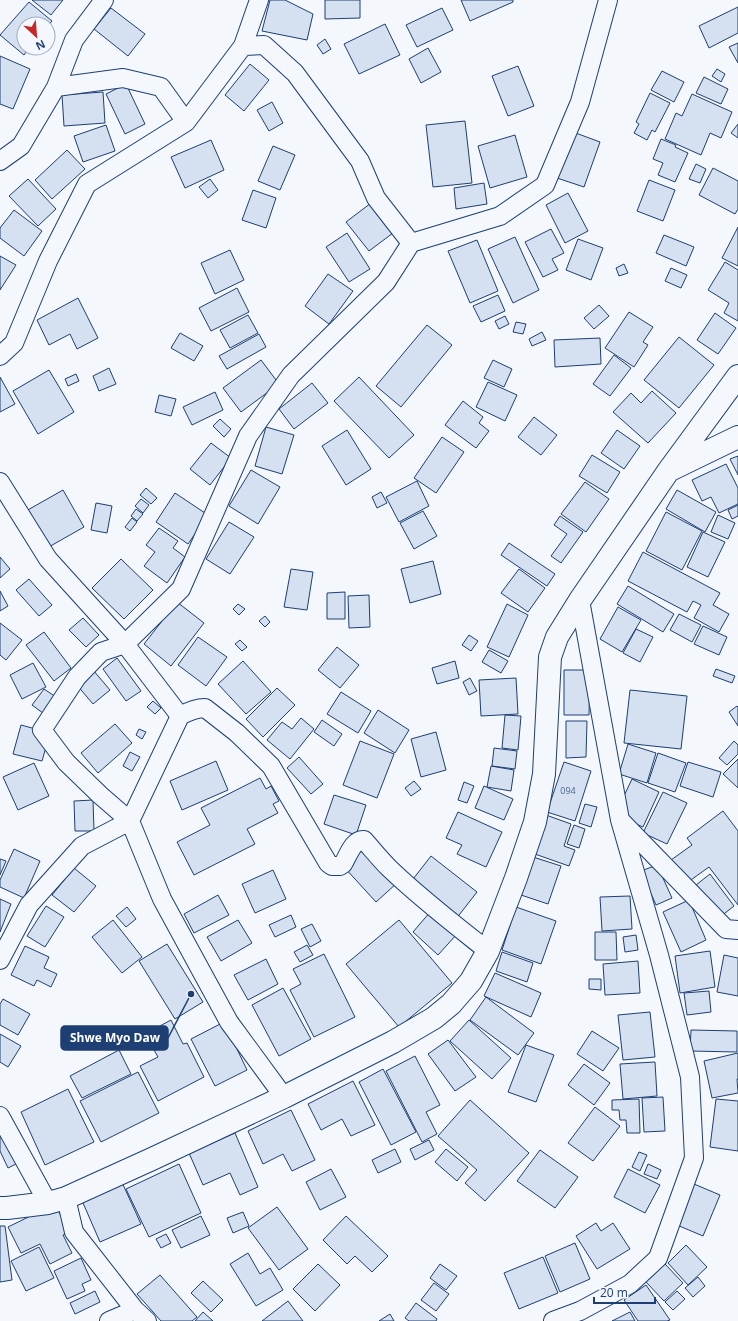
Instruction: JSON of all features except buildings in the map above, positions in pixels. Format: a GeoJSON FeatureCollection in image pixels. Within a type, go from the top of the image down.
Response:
{"type":"FeatureCollection","features":[{"type":"Feature","properties":{"kind":"highway"},"geometry":{"type":"LineString","coordinates":[[0,1208],[57,1200],[159,1156],[284,1097],[393,1042],[434,1018],[451,1004],[471,981],[488,951],[536,822],[544,774],[550,657],[558,637],[580,600],[669,470],[738,376]]}},
{"type":"Feature","properties":{"kind":"highway"},"geometry":{"type":"LineString","coordinates":[[669,470],[738,437]]}},
{"type":"Feature","properties":{"kind":"street"},"geometry":{"type":"LineString","coordinates":[[0,161],[21,146],[56,87],[74,40],[104,0]]}},
{"type":"Feature","properties":{"kind":"street"},"geometry":{"type":"LineString","coordinates":[[0,356],[14,343],[48,261],[87,184],[186,122],[243,46],[258,0]]}},
{"type":"Feature","properties":{"kind":"street"},"geometry":{"type":"LineString","coordinates":[[284,1097],[229,1022],[162,899],[130,821],[100,795],[66,762],[42,730],[77,677],[101,652],[125,644],[181,589],[248,436],[291,375],[386,282],[411,243],[500,216],[545,185],[580,102],[608,0]]}},
{"type":"Feature","properties":{"kind":"street"},"geometry":{"type":"LineString","coordinates":[[243,46],[264,45],[295,73],[360,161],[376,198],[411,243]]}},
{"type":"Feature","properties":{"kind":"street"},"geometry":{"type":"LineString","coordinates":[[56,87],[123,78],[161,87],[186,122]]}},
{"type":"Feature","properties":{"kind":"street"},"geometry":{"type":"LineString","coordinates":[[0,482],[48,559],[125,644],[180,716]]}},
{"type":"Feature","properties":{"kind":"street"},"geometry":{"type":"LineString","coordinates":[[554,1321],[580,1310],[630,1284],[658,1258],[694,1158],[690,1077],[659,954],[620,820],[580,600]]}},
{"type":"Feature","properties":{"kind":"street"},"geometry":{"type":"LineString","coordinates":[[0,960],[29,905],[82,846],[130,821],[180,716],[199,708],[205,708],[237,733],[271,766],[328,863],[336,867],[343,864],[355,843],[360,840],[364,840],[388,867],[415,892],[447,920],[488,951]]}},
{"type":"Feature","properties":{"kind":"street"},"geometry":{"type":"LineString","coordinates":[[620,820],[726,929],[738,930]]}},
{"type":"Feature","properties":{"kind":"street"},"geometry":{"type":"LineString","coordinates":[[0,1116],[57,1200],[74,1232],[141,1315],[109,1321]]}},
{"type":"Feature","properties":{"kind":"place","name":"Shwe Myo Daw"},"geometry":{"type":"Point","coordinates":[191,994]}}]}
